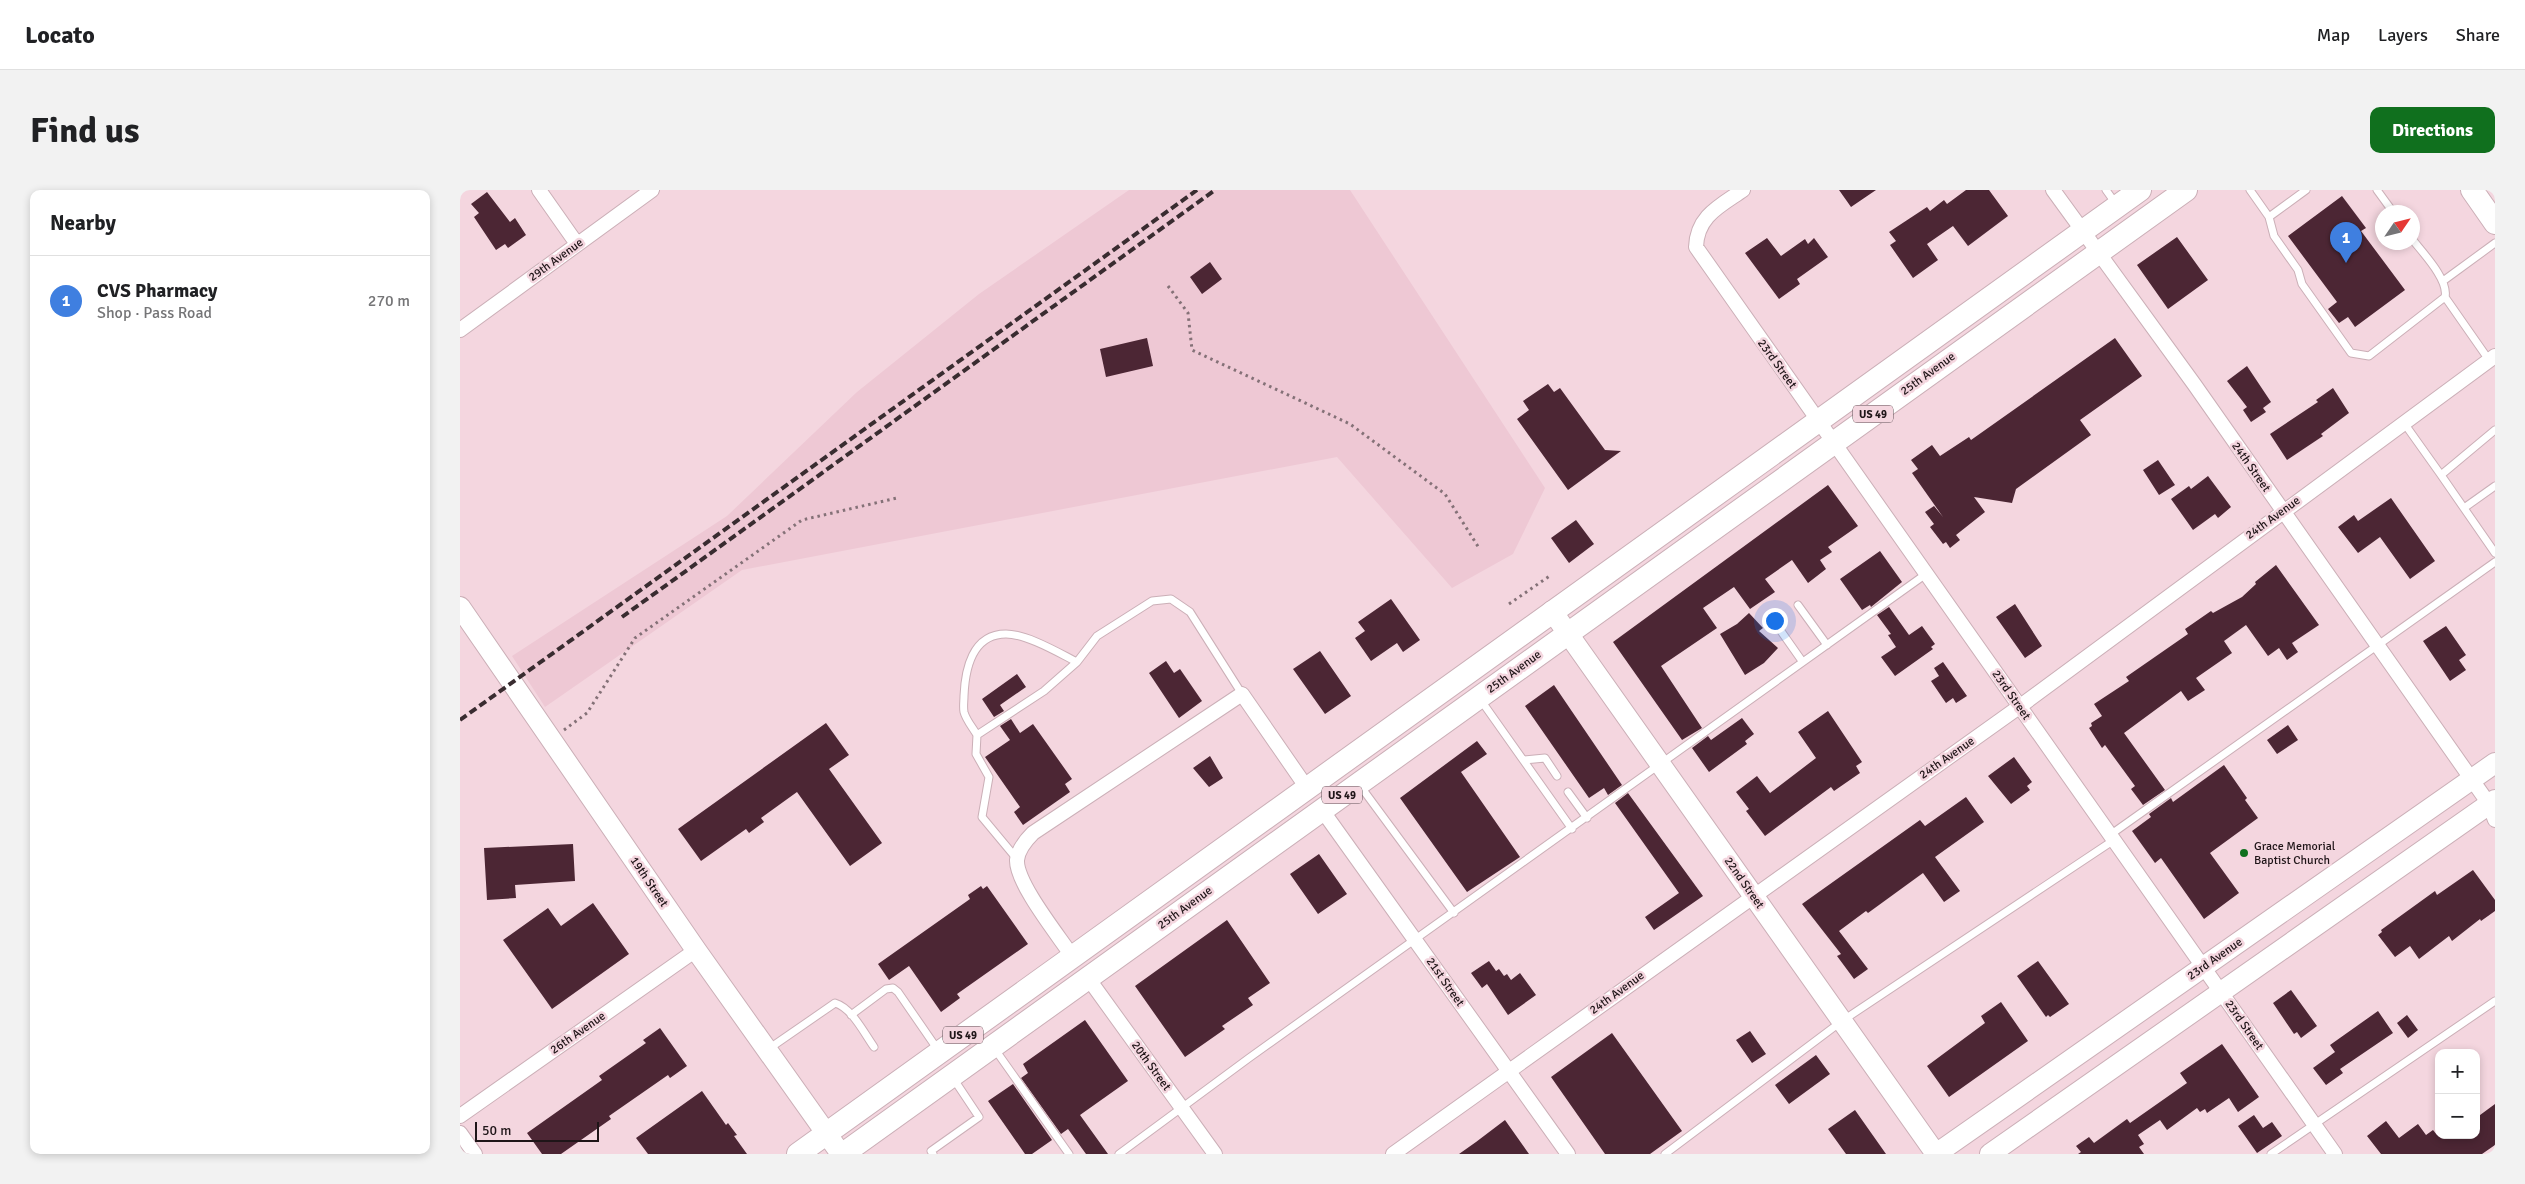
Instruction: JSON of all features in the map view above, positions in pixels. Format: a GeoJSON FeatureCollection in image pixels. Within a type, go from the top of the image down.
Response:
{"type":"FeatureCollection","features":[{"type":"Feature","properties":{"kind":"main road","name":"US 49"},"geometry":{"type":"LineString","coordinates":[[798,1154],[2082,231],[2112,198],[2140,190]]}},
{"type":"Feature","properties":{"kind":"main road","name":"25th Avenue"},"geometry":{"type":"LineString","coordinates":[[842,1154],[2186,190]]}},
{"type":"Feature","properties":{"kind":"main road"},"geometry":{"type":"LineString","coordinates":[[2472,190],[2494,220]]}},
{"type":"Feature","properties":{"kind":"street"},"geometry":{"type":"LineString","coordinates":[[539,190],[578,244]]}},
{"type":"Feature","properties":{"kind":"street","name":"29th Avenue"},"geometry":{"type":"LineString","coordinates":[[460,330],[652,190]]}},
{"type":"Feature","properties":{"kind":"street","name":"23rd Street"},"geometry":{"type":"LineString","coordinates":[[1743,190],[1710,213],[1696,232],[1696,247],[2335,1154]]}},
{"type":"Feature","properties":{"kind":"street","name":"24th Street"},"geometry":{"type":"LineString","coordinates":[[2053,190],[2194,384],[2471,780],[2493,808]]}},
{"type":"Feature","properties":{"kind":"street","name":"24th Avenue"},"geometry":{"type":"LineString","coordinates":[[1393,1154],[2019,707],[2282,511],[2492,358]]}},
{"type":"Feature","properties":{"kind":"street","name":"19th Street"},"geometry":{"type":"LineString","coordinates":[[460,607],[696,950],[842,1154]]}},
{"type":"Feature","properties":{"kind":"street","name":"22nd Street"},"geometry":{"type":"LineString","coordinates":[[1552,612],[1936,1154]]}},
{"type":"Feature","properties":{"kind":"street"},"geometry":{"type":"LineString","coordinates":[[1072,956],[1020,877],[1017,858],[1025,841],[1033,834],[1242,694],[1308,788]]}},
{"type":"Feature","properties":{"kind":"street","name":"23rd Avenue"},"geometry":{"type":"LineString","coordinates":[[1936,1154],[2495,763]]}},
{"type":"Feature","properties":{"kind":"street"},"geometry":{"type":"LineString","coordinates":[[1990,1154],[2221,992],[2493,808]]}},
{"type":"Feature","properties":{"kind":"street","name":"21st Street"},"geometry":{"type":"LineString","coordinates":[[1322,810],[1568,1154]]}},
{"type":"Feature","properties":{"kind":"street","name":"26th Avenue"},"geometry":{"type":"LineString","coordinates":[[460,1116],[696,950]]}},
{"type":"Feature","properties":{"kind":"street","name":"20th Street"},"geometry":{"type":"LineString","coordinates":[[1088,978],[1215,1154]]}},
{"type":"Feature","properties":{"kind":"street"},"geometry":{"type":"LineString","coordinates":[[460,1133],[474,1154]]}},
{"type":"Feature","properties":{"kind":"lane"},"geometry":{"type":"LineString","coordinates":[[2250,190],[2269,217],[2274,236],[2298,270],[2302,284],[2351,353],[2369,356],[2445,298],[2446,292],[2443,281],[2420,250]]}},
{"type":"Feature","properties":{"kind":"lane"},"geometry":{"type":"LineString","coordinates":[[2269,217],[2306,190]]}},
{"type":"Feature","properties":{"kind":"lane"},"geometry":{"type":"LineString","coordinates":[[2377,190],[2388,205]]}},
{"type":"Feature","properties":{"kind":"lane"},"geometry":{"type":"LineString","coordinates":[[2443,281],[2495,243]]}},
{"type":"Feature","properties":{"kind":"lane"},"geometry":{"type":"LineString","coordinates":[[2445,298],[2492,358]]}},
{"type":"Feature","properties":{"kind":"lane"},"geometry":{"type":"LineString","coordinates":[[2403,423],[2495,553]]}},
{"type":"Feature","properties":{"kind":"lane"},"geometry":{"type":"LineString","coordinates":[[2441,475],[2495,430]]}},
{"type":"Feature","properties":{"kind":"lane"},"geometry":{"type":"LineString","coordinates":[[2464,508],[2495,486]]}},
{"type":"Feature","properties":{"kind":"lane"},"geometry":{"type":"LineString","coordinates":[[1665,1154],[1842,1021],[2112,838],[2495,562]]}},
{"type":"Feature","properties":{"kind":"lane"},"geometry":{"type":"LineString","coordinates":[[1119,1154],[1661,765],[1802,661],[1926,574]]}},
{"type":"Feature","properties":{"kind":"lane"},"geometry":{"type":"LineString","coordinates":[[977,735],[1044,691],[1077,662],[1097,636],[1152,601],[1171,598],[1190,612],[1242,694]]}},
{"type":"Feature","properties":{"kind":"lane"},"geometry":{"type":"LineString","coordinates":[[1798,605],[1827,645]]}},
{"type":"Feature","properties":{"kind":"lane"},"geometry":{"type":"LineString","coordinates":[[1776,624],[1802,661]]}},
{"type":"Feature","properties":{"kind":"lane"},"geometry":{"type":"LineString","coordinates":[[1017,858],[982,817],[989,777],[976,754],[977,735],[964,712],[964,686],[968,664],[982,644],[992,637],[1007,634],[1039,644],[1077,662]]}},
{"type":"Feature","properties":{"kind":"lane"},"geometry":{"type":"LineString","coordinates":[[1479,697],[1572,828]]}},
{"type":"Feature","properties":{"kind":"lane"},"geometry":{"type":"LineString","coordinates":[[1524,760],[1544,758],[1557,776]]}},
{"type":"Feature","properties":{"kind":"lane"},"geometry":{"type":"LineString","coordinates":[[1359,783],[1454,913]]}},
{"type":"Feature","properties":{"kind":"lane"},"geometry":{"type":"LineString","coordinates":[[1568,792],[1587,818]]}},
{"type":"Feature","properties":{"kind":"lane"},"geometry":{"type":"LineString","coordinates":[[851,1015],[886,989],[893,988],[940,1052]]}},
{"type":"Feature","properties":{"kind":"lane"},"geometry":{"type":"LineString","coordinates":[[2271,1154],[2495,1001]]}},
{"type":"Feature","properties":{"kind":"lane"},"geometry":{"type":"LineString","coordinates":[[767,1050],[835,1003],[842,1005],[851,1015],[874,1047]]}},
{"type":"Feature","properties":{"kind":"lane"},"geometry":{"type":"LineString","coordinates":[[993,1046],[1069,1154]]}},
{"type":"Feature","properties":{"kind":"lane"},"geometry":{"type":"LineString","coordinates":[[933,1154],[931,1152],[979,1117],[951,1076]]}},
{"type":"Feature","properties":{"kind":"path"},"geometry":{"type":"LineString","coordinates":[[1168,286],[1188,313],[1192,350],[1350,424],[1444,494],[1479,548]]}},
{"type":"Feature","properties":{"kind":"path"},"geometry":{"type":"LineString","coordinates":[[552,740],[586,713],[635,638],[802,520],[897,498]]}},
{"type":"Feature","properties":{"kind":"path"},"geometry":{"type":"LineString","coordinates":[[1509,604],[1551,575]]}},
{"type":"Feature","properties":{"kind":"shaded area"},"geometry":{"type":"Polygon","coordinates":[[[1129,190],[1350,190],[1545,488],[1513,554],[1452,588],[1337,457],[742,570],[545,707],[512,656],[727,516],[857,392],[979,294],[1129,190]]]}},
{"type":"Feature","properties":{"kind":"building"},"geometry":{"type":"Polygon","coordinates":[[[1839,190],[1876,190],[1851,207],[1839,190]]]}},
{"type":"Feature","properties":{"kind":"building"},"geometry":{"type":"Polygon","coordinates":[[[1966,190],[1989,190],[2008,216],[1968,246],[1953,226],[1927,244],[1938,260],[1913,278],[1890,245],[1896,241],[1889,232],[1927,207],[1930,211],[1944,200],[1947,204],[1966,190]]]}},
{"type":"Feature","properties":{"kind":"building"},"geometry":{"type":"Polygon","coordinates":[[[487,192],[510,222],[515,218],[526,235],[508,248],[505,244],[496,250],[474,217],[479,213],[471,204],[487,192]]]}},
{"type":"Feature","properties":{"kind":"building"},"geometry":{"type":"Polygon","coordinates":[[[2342,196],[2366,228],[2361,231],[2405,290],[2355,327],[2348,317],[2339,323],[2328,309],[2337,302],[2288,236],[2342,196]]]}},
{"type":"Feature","properties":{"kind":"building"},"geometry":{"type":"Polygon","coordinates":[[[2177,237],[2208,280],[2168,309],[2137,265],[2177,237]]]}},
{"type":"Feature","properties":{"kind":"building"},"geometry":{"type":"Polygon","coordinates":[[[1767,238],[1781,256],[1805,239],[1808,244],[1814,238],[1828,257],[1797,279],[1800,284],[1779,299],[1745,253],[1767,238]]]}},
{"type":"Feature","properties":{"kind":"building"},"geometry":{"type":"Polygon","coordinates":[[[1210,262],[1222,279],[1202,294],[1190,277],[1210,262]]]}},
{"type":"Feature","properties":{"kind":"building"},"geometry":{"type":"Polygon","coordinates":[[[1147,338],[1153,366],[1106,377],[1100,349],[1147,338]]]}},
{"type":"Feature","properties":{"kind":"building"},"geometry":{"type":"Polygon","coordinates":[[[2115,338],[2142,376],[2080,420],[2091,435],[2016,489],[2012,503],[1974,497],[1985,512],[1956,535],[1960,540],[1950,548],[1946,542],[1943,544],[1930,527],[1934,524],[1925,512],[1934,506],[1943,517],[1912,473],[1918,469],[1911,460],[1932,445],[1940,456],[1969,437],[1971,440],[2115,338]]]}},
{"type":"Feature","properties":{"kind":"building"},"geometry":{"type":"Polygon","coordinates":[[[2247,366],[2271,402],[2263,408],[2266,412],[2251,422],[2243,410],[2247,407],[2227,381],[2247,366]]]}},
{"type":"Feature","properties":{"kind":"building"},"geometry":{"type":"Polygon","coordinates":[[[1548,384],[1554,392],[1560,388],[1605,450],[1621,451],[1568,490],[1517,419],[1529,410],[1523,401],[1548,384]]]}},
{"type":"Feature","properties":{"kind":"building"},"geometry":{"type":"Polygon","coordinates":[[[2333,388],[2349,413],[2321,434],[2323,436],[2287,460],[2270,434],[2318,402],[2316,400],[2333,388]]]}},
{"type":"Feature","properties":{"kind":"building"},"geometry":{"type":"Polygon","coordinates":[[[2158,460],[2175,485],[2159,495],[2143,470],[2158,460]]]}},
{"type":"Feature","properties":{"kind":"building"},"geometry":{"type":"Polygon","coordinates":[[[2208,476],[2231,507],[2218,518],[2215,514],[2193,530],[2171,499],[2189,486],[2191,489],[2208,476]]]}},
{"type":"Feature","properties":{"kind":"building"},"geometry":{"type":"Polygon","coordinates":[[[1828,485],[1858,526],[1828,547],[1832,552],[1820,560],[1826,569],[1808,583],[1792,560],[1765,579],[1775,592],[1750,609],[1734,587],[1703,608],[1717,628],[1661,666],[1702,728],[1682,740],[1613,642],[1828,485]]]}},
{"type":"Feature","properties":{"kind":"building"},"geometry":{"type":"Polygon","coordinates":[[[2391,498],[2435,561],[2410,579],[2380,537],[2358,553],[2338,527],[2354,515],[2358,521],[2391,498]]]}},
{"type":"Feature","properties":{"kind":"building"},"geometry":{"type":"Polygon","coordinates":[[[1576,520],[1594,544],[1569,563],[1551,538],[1576,520]]]}},
{"type":"Feature","properties":{"kind":"building"},"geometry":{"type":"Polygon","coordinates":[[[1880,551],[1902,582],[1871,607],[1870,605],[1862,610],[1840,579],[1880,551]]]}},
{"type":"Feature","properties":{"kind":"building"},"geometry":{"type":"Polygon","coordinates":[[[2276,565],[2319,625],[2292,643],[2298,652],[2287,660],[2279,648],[2268,656],[2246,625],[2224,641],[2232,653],[2196,678],[2205,690],[2188,701],[2181,691],[2124,733],[2165,790],[2143,805],[2131,789],[2135,786],[2105,745],[2102,748],[2089,728],[2092,726],[2091,723],[2102,716],[2094,704],[2129,681],[2126,677],[2188,634],[2185,629],[2211,611],[2213,613],[2242,597],[2256,584],[2255,582],[2276,565]]]}},
{"type":"Feature","properties":{"kind":"building"},"geometry":{"type":"Polygon","coordinates":[[[1391,599],[1420,640],[1403,652],[1397,643],[1371,661],[1355,638],[1365,631],[1358,622],[1391,599]]]}},
{"type":"Feature","properties":{"kind":"building"},"geometry":{"type":"Polygon","coordinates":[[[2015,604],[2042,646],[2025,658],[1996,617],[2015,604]]]}},
{"type":"Feature","properties":{"kind":"building"},"geometry":{"type":"Polygon","coordinates":[[[1889,607],[1909,635],[1922,626],[1935,644],[1931,647],[1933,649],[1895,676],[1881,657],[1896,647],[1888,635],[1891,634],[1877,615],[1889,607]]]}},
{"type":"Feature","properties":{"kind":"building"},"geometry":{"type":"Polygon","coordinates":[[[1749,613],[1763,628],[1759,631],[1778,648],[1764,663],[1745,675],[1720,634],[1737,624],[1749,613]]]}},
{"type":"Feature","properties":{"kind":"building"},"geometry":{"type":"Polygon","coordinates":[[[2446,626],[2466,655],[2459,660],[2466,670],[2450,681],[2423,641],[2446,626]]]}},
{"type":"Feature","properties":{"kind":"building"},"geometry":{"type":"Polygon","coordinates":[[[1320,651],[1351,696],[1325,714],[1293,669],[1320,651]]]}},
{"type":"Feature","properties":{"kind":"building"},"geometry":{"type":"Polygon","coordinates":[[[1166,661],[1174,673],[1180,669],[1202,701],[1179,718],[1149,673],[1166,661]]]}},
{"type":"Feature","properties":{"kind":"building"},"geometry":{"type":"Polygon","coordinates":[[[1943,662],[1967,696],[1956,703],[1953,698],[1946,703],[1931,681],[1939,676],[1934,668],[1943,662]]]}},
{"type":"Feature","properties":{"kind":"building"},"geometry":{"type":"Polygon","coordinates":[[[1017,674],[1026,687],[1000,705],[1004,711],[994,717],[982,699],[1017,674]]]}},
{"type":"Feature","properties":{"kind":"building"},"geometry":{"type":"Polygon","coordinates":[[[1554,685],[1622,785],[1608,795],[1604,788],[1589,798],[1525,706],[1554,685]]]}},
{"type":"Feature","properties":{"kind":"building"},"geometry":{"type":"Polygon","coordinates":[[[1828,711],[1862,762],[1856,766],[1860,773],[1834,791],[1831,787],[1765,836],[1746,811],[1749,809],[1736,792],[1757,776],[1770,793],[1816,758],[1798,732],[1828,711]]]}},
{"type":"Feature","properties":{"kind":"building"},"geometry":{"type":"Polygon","coordinates":[[[1742,718],[1754,734],[1745,741],[1747,744],[1709,772],[1692,748],[1708,736],[1711,740],[1742,718]]]}},
{"type":"Feature","properties":{"kind":"building"},"geometry":{"type":"Polygon","coordinates":[[[1011,719],[1020,733],[1033,724],[1072,779],[1065,784],[1070,792],[1023,825],[1014,812],[1020,807],[985,757],[1010,740],[1000,726],[1011,719]]]}},
{"type":"Feature","properties":{"kind":"building"},"geometry":{"type":"Polygon","coordinates":[[[826,723],[849,755],[829,769],[882,843],[850,866],[797,792],[761,818],[764,822],[749,833],[746,829],[701,861],[678,829],[826,723]]]}},
{"type":"Feature","properties":{"kind":"building"},"geometry":{"type":"Polygon","coordinates":[[[2288,725],[2298,740],[2277,754],[2267,740],[2288,725]]]}},
{"type":"Feature","properties":{"kind":"building"},"geometry":{"type":"Polygon","coordinates":[[[1477,741],[1487,754],[1461,772],[1520,857],[1467,892],[1400,798],[1477,741]]]}},
{"type":"Feature","properties":{"kind":"building"},"geometry":{"type":"Polygon","coordinates":[[[1210,756],[1223,778],[1209,787],[1193,768],[1210,756]]]}},
{"type":"Feature","properties":{"kind":"building"},"geometry":{"type":"Polygon","coordinates":[[[2014,757],[2032,782],[2027,786],[2030,790],[2011,804],[1988,776],[2014,757]]]}},
{"type":"Feature","properties":{"kind":"building"},"geometry":{"type":"Polygon","coordinates":[[[2224,765],[2247,798],[2245,800],[2258,818],[2210,853],[2239,893],[2204,919],[2161,858],[2155,863],[2132,831],[2151,817],[2149,814],[2171,798],[2173,802],[2224,765]]]}},
{"type":"Feature","properties":{"kind":"building"},"geometry":{"type":"Polygon","coordinates":[[[1628,793],[1703,896],[1654,930],[1645,917],[1679,893],[1615,803],[1628,793]]]}},
{"type":"Feature","properties":{"kind":"building"},"geometry":{"type":"Polygon","coordinates":[[[1966,797],[1984,822],[1935,857],[1960,891],[1944,902],[1923,873],[1868,913],[1866,911],[1839,931],[1868,969],[1854,979],[1837,956],[1841,954],[1802,904],[1920,820],[1925,826],[1966,797]]]}},
{"type":"Feature","properties":{"kind":"building"},"geometry":{"type":"Polygon","coordinates":[[[573,844],[575,881],[515,885],[516,898],[487,900],[484,848],[573,844]]]}},
{"type":"Feature","properties":{"kind":"building"},"geometry":{"type":"Polygon","coordinates":[[[1319,854],[1347,894],[1318,914],[1290,874],[1319,854]]]}},
{"type":"Feature","properties":{"kind":"building"},"geometry":{"type":"Polygon","coordinates":[[[2473,870],[2495,900],[2495,911],[2481,921],[2480,919],[2452,941],[2449,936],[2419,959],[2410,946],[2395,957],[2378,935],[2382,932],[2381,930],[2435,891],[2437,895],[2473,870]]]}},
{"type":"Feature","properties":{"kind":"building"},"geometry":{"type":"Polygon","coordinates":[[[981,886],[983,889],[987,886],[1028,944],[957,994],[960,998],[941,1012],[909,966],[889,980],[878,964],[970,899],[968,895],[981,886]]]}},
{"type":"Feature","properties":{"kind":"building"},"geometry":{"type":"Polygon","coordinates":[[[593,903],[629,954],[552,1009],[503,940],[548,908],[561,926],[593,903]]]}},
{"type":"Feature","properties":{"kind":"building"},"geometry":{"type":"Polygon","coordinates":[[[1227,920],[1270,983],[1248,998],[1253,1005],[1222,1026],[1225,1029],[1185,1057],[1135,986],[1227,920]]]}},
{"type":"Feature","properties":{"kind":"building"},"geometry":{"type":"Polygon","coordinates":[[[1489,961],[1496,971],[1499,969],[1504,976],[1507,974],[1511,980],[1520,973],[1536,995],[1508,1015],[1487,984],[1482,988],[1471,973],[1489,961]]]}},
{"type":"Feature","properties":{"kind":"building"},"geometry":{"type":"Polygon","coordinates":[[[2038,961],[2069,1004],[2050,1017],[2048,1015],[2046,1017],[2017,976],[2038,961]]]}},
{"type":"Feature","properties":{"kind":"building"},"geometry":{"type":"Polygon","coordinates":[[[2291,990],[2317,1026],[2301,1038],[2297,1032],[2294,1034],[2273,1003],[2291,990]]]}},
{"type":"Feature","properties":{"kind":"building"},"geometry":{"type":"Polygon","coordinates":[[[2001,1002],[2028,1041],[1949,1097],[1927,1066],[1985,1023],[1981,1016],[2001,1002]]]}},
{"type":"Feature","properties":{"kind":"building"},"geometry":{"type":"Polygon","coordinates":[[[2378,1011],[2393,1033],[2340,1069],[2343,1073],[2326,1085],[2313,1068],[2335,1052],[2330,1045],[2378,1011]]]}},
{"type":"Feature","properties":{"kind":"building"},"geometry":{"type":"Polygon","coordinates":[[[2407,1015],[2418,1030],[2408,1038],[2397,1023],[2407,1015]]]}},
{"type":"Feature","properties":{"kind":"building"},"geometry":{"type":"Polygon","coordinates":[[[1085,1020],[1128,1081],[1080,1115],[1108,1154],[1086,1154],[1068,1129],[1061,1134],[1021,1078],[1028,1073],[1023,1064],[1085,1020]]]}},
{"type":"Feature","properties":{"kind":"building"},"geometry":{"type":"Polygon","coordinates":[[[660,1028],[687,1066],[670,1078],[668,1075],[609,1116],[611,1119],[561,1154],[542,1154],[527,1133],[602,1080],[599,1076],[646,1043],[643,1040],[660,1028]]]}},
{"type":"Feature","properties":{"kind":"building"},"geometry":{"type":"Polygon","coordinates":[[[1750,1031],[1766,1054],[1752,1063],[1736,1040],[1750,1031]]]}},
{"type":"Feature","properties":{"kind":"building"},"geometry":{"type":"Polygon","coordinates":[[[1612,1033],[1682,1131],[1650,1154],[1605,1154],[1551,1077],[1612,1033]]]}},
{"type":"Feature","properties":{"kind":"building"},"geometry":{"type":"Polygon","coordinates":[[[2222,1044],[2259,1097],[2238,1112],[2229,1098],[2207,1113],[2205,1109],[2200,1112],[2197,1108],[2167,1130],[2160,1120],[2138,1135],[2144,1144],[2139,1147],[2144,1154],[2078,1154],[2081,1152],[2076,1146],[2089,1137],[2094,1143],[2127,1119],[2130,1123],[2187,1083],[2180,1073],[2222,1044]]]}},
{"type":"Feature","properties":{"kind":"building"},"geometry":{"type":"Polygon","coordinates":[[[1816,1055],[1830,1074],[1789,1104],[1775,1085],[1816,1055]]]}},
{"type":"Feature","properties":{"kind":"building"},"geometry":{"type":"Polygon","coordinates":[[[1013,1084],[1052,1140],[1032,1154],[1025,1154],[988,1101],[1013,1084]]]}},
{"type":"Feature","properties":{"kind":"building"},"geometry":{"type":"Polygon","coordinates":[[[702,1091],[726,1125],[728,1123],[737,1135],[734,1136],[747,1154],[648,1154],[636,1138],[702,1091]]]}},
{"type":"Feature","properties":{"kind":"building"},"geometry":{"type":"Polygon","coordinates":[[[2495,1104],[2495,1145],[2482,1154],[2381,1154],[2367,1136],[2386,1121],[2399,1138],[2418,1124],[2426,1135],[2433,1130],[2435,1139],[2480,1139],[2480,1115],[2495,1104]]]}},
{"type":"Feature","properties":{"kind":"building"},"geometry":{"type":"Polygon","coordinates":[[[1855,1110],[1886,1154],[1846,1154],[1828,1129],[1855,1110]]]}},
{"type":"Feature","properties":{"kind":"building"},"geometry":{"type":"Polygon","coordinates":[[[2254,1115],[2263,1128],[2272,1122],[2282,1136],[2257,1153],[2238,1126],[2254,1115]]]}},
{"type":"Feature","properties":{"kind":"building"},"geometry":{"type":"Polygon","coordinates":[[[1505,1120],[1529,1154],[1459,1154],[1476,1142],[1505,1120]]]}},
{"type":"Feature","properties":{"kind":"railway"},"geometry":{"type":"LineString","coordinates":[[460,720],[1197,190]]}},
{"type":"Feature","properties":{"kind":"railway"},"geometry":{"type":"LineString","coordinates":[[622,617],[1215,190]]}},
{"type":"Feature","properties":{"kind":"place","name":"CVS Pharmacy"},"geometry":{"type":"Point","coordinates":[2346,263]}},
{"type":"Feature","properties":{"kind":"place","name":"Grace Memorial Baptist Church"},"geometry":{"type":"Point","coordinates":[2244,853]}}]}
